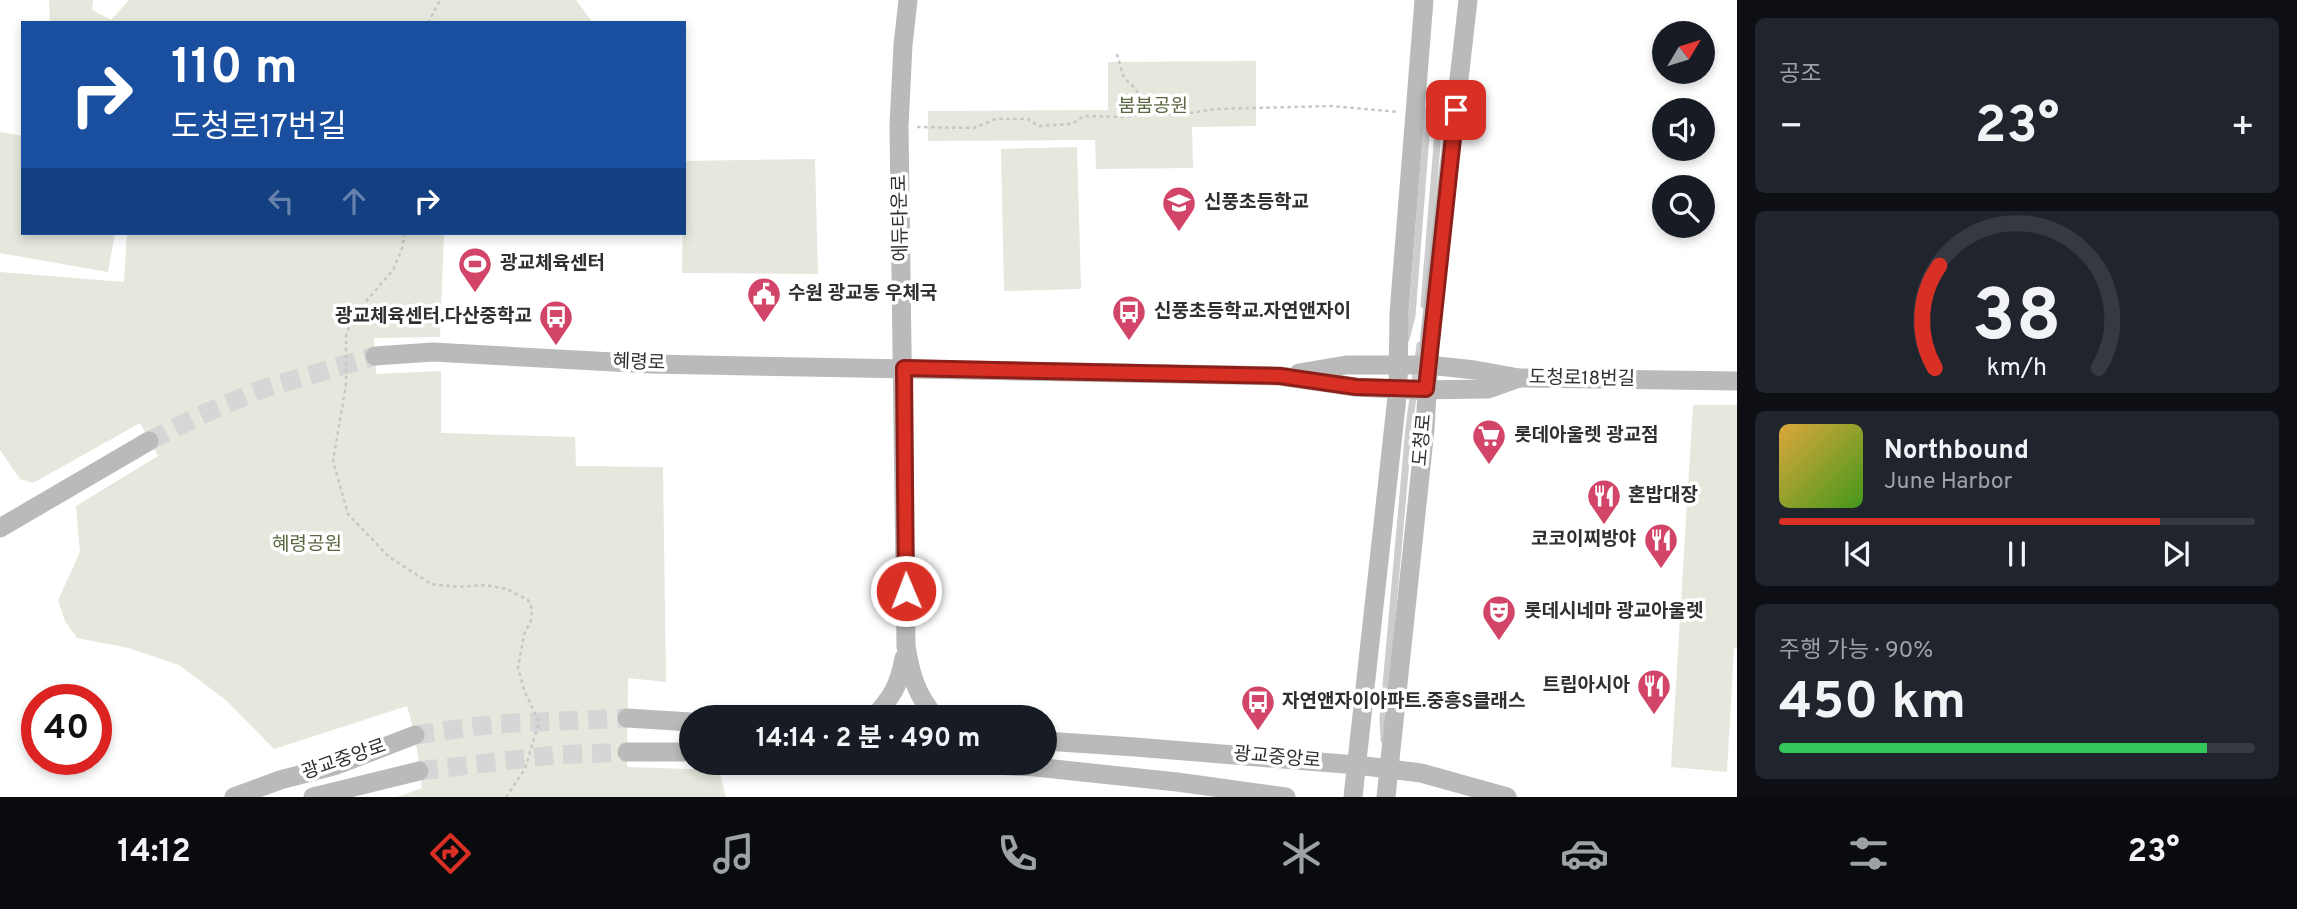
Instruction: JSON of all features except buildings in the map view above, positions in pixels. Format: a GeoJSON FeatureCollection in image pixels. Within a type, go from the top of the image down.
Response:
{"type":"FeatureCollection","features":[{"type":"Feature","properties":{"kind":"main road","name":"에듀타운로"},"geometry":{"type":"LineString","coordinates":[[906,646],[899,126],[908,0]]}},
{"type":"Feature","properties":{"kind":"main road","name":"도청로"},"geometry":{"type":"LineString","coordinates":[[1415,365],[1399,313],[1424,0]]}},
{"type":"Feature","properties":{"kind":"main road","name":"도청로"},"geometry":{"type":"LineString","coordinates":[[1386,797],[1425,429],[1413,389],[1415,365],[1468,0]]}},
{"type":"Feature","properties":{"kind":"main road","name":"혜령로"},"geometry":{"type":"LineString","coordinates":[[375,356],[433,352],[650,364],[1280,376]]}},
{"type":"Feature","properties":{"kind":"main road","name":"도청로18번길"},"geometry":{"type":"LineString","coordinates":[[1280,376],[1346,365],[1415,365],[1475,370],[1519,378],[1737,381]]}},
{"type":"Feature","properties":{"kind":"main road"},"geometry":{"type":"LineString","coordinates":[[1353,797],[1415,365]]}},
{"type":"Feature","properties":{"kind":"main road"},"geometry":{"type":"LineString","coordinates":[[1280,376],[1356,387],[1413,389],[1488,389],[1519,378]]}},
{"type":"Feature","properties":{"kind":"main road"},"geometry":{"type":"LineString","coordinates":[[0,528],[149,441]]}},
{"type":"Feature","properties":{"kind":"main road"},"geometry":{"type":"LineString","coordinates":[[885,705],[900,679],[906,646]]}},
{"type":"Feature","properties":{"kind":"main road"},"geometry":{"type":"LineString","coordinates":[[906,646],[912,682],[925,705]]}},
{"type":"Feature","properties":{"kind":"main road"},"geometry":{"type":"LineString","coordinates":[[627,718],[679,721]]}},
{"type":"Feature","properties":{"kind":"main road","name":"광교중앙로"},"geometry":{"type":"LineString","coordinates":[[234,797],[280,780],[337,765],[415,735]]}},
{"type":"Feature","properties":{"kind":"main road","name":"광교중앙로"},"geometry":{"type":"LineString","coordinates":[[1057,742],[1357,765],[1421,773],[1507,797]]}},
{"type":"Feature","properties":{"kind":"main road"},"geometry":{"type":"LineString","coordinates":[[627,752],[679,752]]}},
{"type":"Feature","properties":{"kind":"main road","name":"광교중앙로"},"geometry":{"type":"LineString","coordinates":[[1057,769],[1286,797]]}},
{"type":"Feature","properties":{"kind":"main road","name":"광교중앙로"},"geometry":{"type":"LineString","coordinates":[[313,797],[419,771]]}},
{"type":"Feature","properties":{"kind":"lane"},"geometry":{"type":"LineString","coordinates":[[1423,315],[1440,108]]}},
{"type":"Feature","properties":{"kind":"lane"},"geometry":{"type":"LineString","coordinates":[[1415,365],[1412,316],[1428,110]]}},
{"type":"Feature","properties":{"kind":"lane"},"geometry":{"type":"LineString","coordinates":[[1415,365],[1422,326]]}},
{"type":"Feature","properties":{"kind":"path"},"geometry":{"type":"LineString","coordinates":[[429,21],[440,0]]}},
{"type":"Feature","properties":{"kind":"path"},"geometry":{"type":"LineString","coordinates":[[1117,54],[1124,78],[1136,89],[1146,114]]}},
{"type":"Feature","properties":{"kind":"path"},"geometry":{"type":"LineString","coordinates":[[899,126],[974,128],[996,119],[1028,119],[1038,125],[1072,124],[1084,116],[1123,117],[1162,112],[1178,115],[1215,109],[1331,106],[1400,112]]}},
{"type":"Feature","properties":{"kind":"path"},"geometry":{"type":"LineString","coordinates":[[404,235],[403,246],[393,270],[352,318],[346,336],[346,385],[333,461],[348,514],[388,556],[431,584],[458,587],[486,585],[507,589],[528,600],[531,621],[524,634],[518,668],[524,690],[539,722],[526,769],[506,797]]}},
{"type":"Feature","properties":{"kind":"green space"},"geometry":{"type":"Polygon","coordinates":[[[49,0],[93,0],[92,10],[111,20],[129,0],[576,0],[592,21],[50,21],[49,0]]]}},
{"type":"Feature","properties":{"kind":"green space","name":"붐붐공원"},"geometry":{"type":"Polygon","coordinates":[[[1256,61],[1256,126],[1192,127],[1193,168],[1096,169],[1095,140],[928,141],[928,111],[1108,110],[1108,62],[1256,61]]]}},
{"type":"Feature","properties":{"kind":"green space"},"geometry":{"type":"Polygon","coordinates":[[[0,132],[21,136],[21,235],[115,235],[108,272],[0,253],[0,132]]]}},
{"type":"Feature","properties":{"kind":"green space"},"geometry":{"type":"Polygon","coordinates":[[[1077,147],[1081,289],[1004,291],[1001,149],[1077,147]]]}},
{"type":"Feature","properties":{"kind":"green space"},"geometry":{"type":"Polygon","coordinates":[[[815,159],[818,274],[682,273],[683,235],[686,235],[686,161],[815,159]]]}},
{"type":"Feature","properties":{"kind":"green space","name":"혜령공원"},"geometry":{"type":"Polygon","coordinates":[[[127,235],[444,235],[440,337],[374,338],[376,374],[441,371],[441,433],[575,437],[576,466],[663,467],[666,682],[628,678],[627,767],[679,769],[679,775],[720,775],[726,797],[397,797],[422,788],[415,735],[407,706],[274,749],[226,700],[179,665],[129,648],[77,638],[65,621],[58,600],[80,552],[76,506],[158,456],[140,423],[33,483],[20,479],[0,450],[0,272],[124,282],[127,235]]]}},
{"type":"Feature","properties":{"kind":"green space"},"geometry":{"type":"Polygon","coordinates":[[[1693,405],[1737,405],[1737,648],[1734,648],[1727,772],[1671,767],[1693,405]]]}},
{"type":"Feature","properties":{"kind":"tunnel"},"geometry":{"type":"LineString","coordinates":[[149,441],[262,389],[375,356]]}},
{"type":"Feature","properties":{"kind":"tunnel"},"geometry":{"type":"LineString","coordinates":[[415,735],[494,724],[627,718]]}},
{"type":"Feature","properties":{"kind":"tunnel"},"geometry":{"type":"LineString","coordinates":[[419,771],[554,755],[627,752]]}},
{"type":"Feature","properties":{"kind":"place","name":"신풍초등학교"},"geometry":{"type":"Point","coordinates":[1179,233]}},
{"type":"Feature","properties":{"kind":"place","name":"광교체육센터"},"geometry":{"type":"Point","coordinates":[475,294]}},
{"type":"Feature","properties":{"kind":"place","name":"수원 광교동 우체국"},"geometry":{"type":"Point","coordinates":[764,324]}},
{"type":"Feature","properties":{"kind":"place","name":"신풍초등학교.자연앤자이"},"geometry":{"type":"Point","coordinates":[1129,342]}},
{"type":"Feature","properties":{"kind":"place","name":"광교체육센터.다산중학교"},"geometry":{"type":"Point","coordinates":[556,347]}},
{"type":"Feature","properties":{"kind":"place","name":"롯데아울렛 광교점"},"geometry":{"type":"Point","coordinates":[1489,466]}},
{"type":"Feature","properties":{"kind":"place","name":"혼밥대장"},"geometry":{"type":"Point","coordinates":[1604,526]}},
{"type":"Feature","properties":{"kind":"place","name":"코코이찌방야"},"geometry":{"type":"Point","coordinates":[1661,570]}},
{"type":"Feature","properties":{"kind":"place","name":"롯데시네마 광교아울렛"},"geometry":{"type":"Point","coordinates":[1499,642]}},
{"type":"Feature","properties":{"kind":"place","name":"트립아시아"},"geometry":{"type":"Point","coordinates":[1654,716]}},
{"type":"Feature","properties":{"kind":"place","name":"자연앤자이아파트.중흥S클래스"},"geometry":{"type":"Point","coordinates":[1258,732]}},
{"type":"Feature","properties":{"kind":"route"},"geometry":{"type":"LineString","coordinates":[[906,591],[904,368],[1280,376],[1356,387],[1426,389],[1456,110]]}}]}
